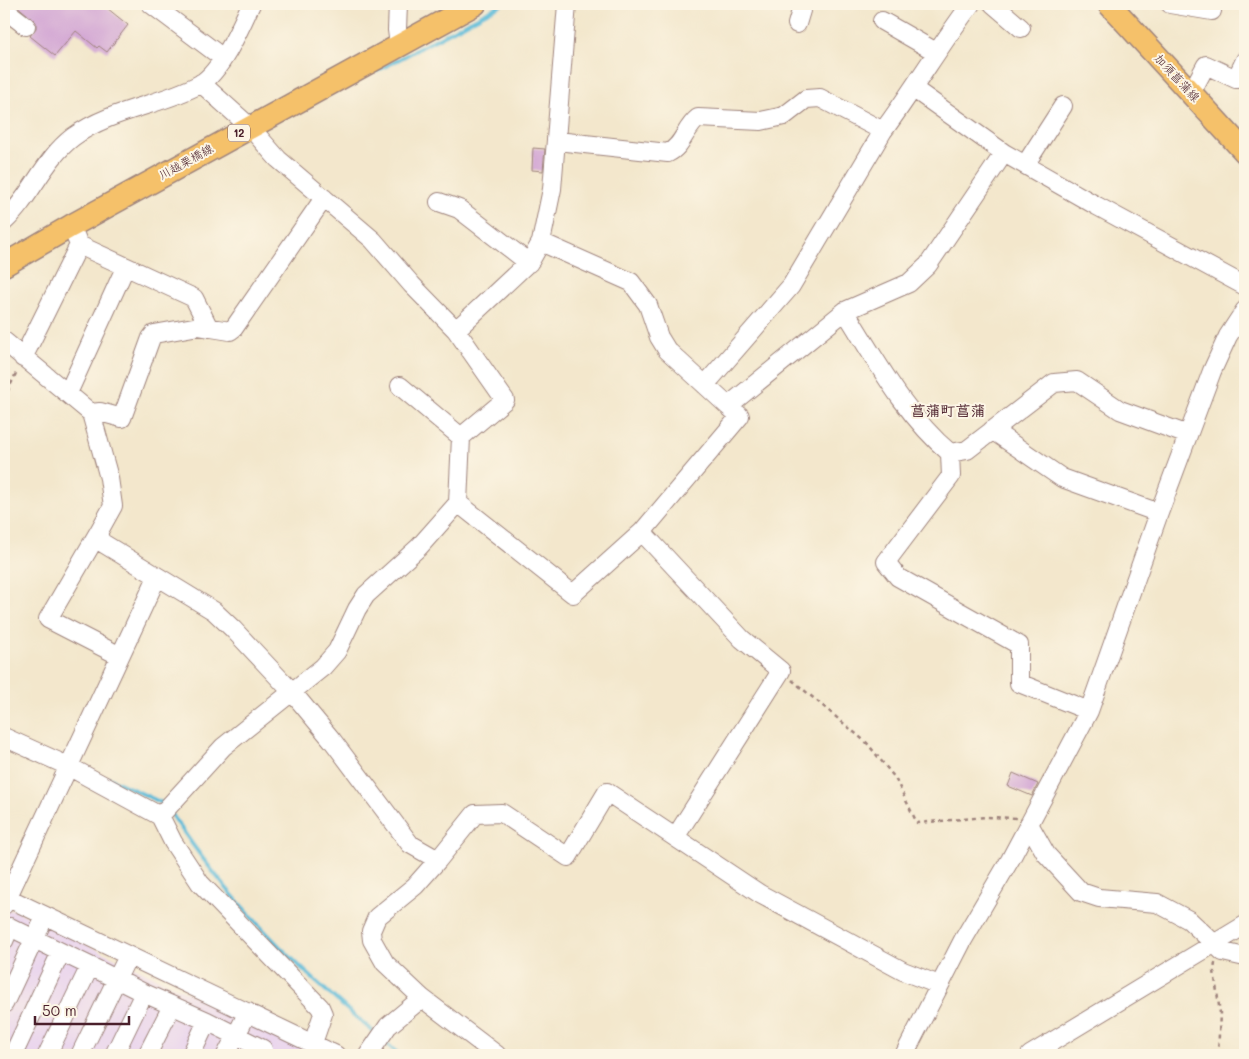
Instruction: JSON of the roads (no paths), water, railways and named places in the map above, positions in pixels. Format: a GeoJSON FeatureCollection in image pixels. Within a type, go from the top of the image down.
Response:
{"type":"FeatureCollection","features":[{"type":"Feature","properties":{"kind":"main road","name":"川越栗橋線"},"geometry":{"type":"LineString","coordinates":[[4,265],[75,235],[250,127],[475,4]]}},
{"type":"Feature","properties":{"kind":"main road","name":"加須菖蒲線"},"geometry":{"type":"LineString","coordinates":[[1110,4],[1245,152]]}},
{"type":"Feature","properties":{"kind":"street"},"geometry":{"type":"LineString","coordinates":[[151,4],[223,58]]}},
{"type":"Feature","properties":{"kind":"street"},"geometry":{"type":"LineString","coordinates":[[4,222],[19,208],[54,156],[72,138],[91,124],[202,83],[223,58],[252,4]]}},
{"type":"Feature","properties":{"kind":"street"},"geometry":{"type":"LineString","coordinates":[[398,4],[397,30],[399,45]]}},
{"type":"Feature","properties":{"kind":"street"},"geometry":{"type":"LineString","coordinates":[[456,330],[529,263],[541,242],[552,189],[567,4]]}},
{"type":"Feature","properties":{"kind":"street"},"geometry":{"type":"LineString","coordinates":[[797,24],[803,4]]}},
{"type":"Feature","properties":{"kind":"street"},"geometry":{"type":"LineString","coordinates":[[705,385],[791,286],[883,131],[914,89],[936,52],[971,4]]}},
{"type":"Feature","properties":{"kind":"street"},"geometry":{"type":"LineString","coordinates":[[993,4],[1021,28]]}},
{"type":"Feature","properties":{"kind":"street"},"geometry":{"type":"LineString","coordinates":[[1170,4],[1212,11]]}},
{"type":"Feature","properties":{"kind":"street"},"geometry":{"type":"LineString","coordinates":[[4,9],[26,26]]}},
{"type":"Feature","properties":{"kind":"street"},"geometry":{"type":"LineString","coordinates":[[882,21],[936,52]]}},
{"type":"Feature","properties":{"kind":"street"},"geometry":{"type":"LineString","coordinates":[[1191,93],[1206,65],[1236,79],[1245,60]]}},
{"type":"Feature","properties":{"kind":"street"},"geometry":{"type":"LineString","coordinates":[[160,816],[223,748],[293,693],[323,667],[337,651],[357,609],[366,595],[419,547],[458,503],[461,437],[505,400],[456,330],[412,285],[373,240],[278,159],[250,127],[202,83]]}},
{"type":"Feature","properties":{"kind":"street"},"geometry":{"type":"LineString","coordinates":[[914,89],[1004,153],[1245,286]]}},
{"type":"Feature","properties":{"kind":"street"},"geometry":{"type":"LineString","coordinates":[[556,140],[668,153],[675,150],[689,124],[698,118],[761,121],[784,116],[806,99],[820,98],[883,131]]}},
{"type":"Feature","properties":{"kind":"street"},"geometry":{"type":"LineString","coordinates":[[1025,165],[1063,106]]}},
{"type":"Feature","properties":{"kind":"street"},"geometry":{"type":"LineString","coordinates":[[728,406],[845,311],[909,283],[928,265],[1004,153]]}},
{"type":"Feature","properties":{"kind":"street"},"geometry":{"type":"LineString","coordinates":[[90,413],[100,412],[122,418],[154,334],[199,326],[230,331],[234,328],[324,198]]}},
{"type":"Feature","properties":{"kind":"street"},"geometry":{"type":"LineString","coordinates":[[439,202],[459,209],[529,263]]}},
{"type":"Feature","properties":{"kind":"street"},"geometry":{"type":"LineString","coordinates":[[23,358],[75,235],[126,268],[194,298],[209,328]]}},
{"type":"Feature","properties":{"kind":"street"},"geometry":{"type":"LineString","coordinates":[[458,503],[573,594],[642,532],[740,416],[668,350],[659,337],[648,305],[631,282],[541,242]]}},
{"type":"Feature","properties":{"kind":"street"},"geometry":{"type":"LineString","coordinates":[[68,393],[126,268]]}},
{"type":"Feature","properties":{"kind":"street"},"geometry":{"type":"LineString","coordinates":[[904,1055],[939,985],[1073,744],[1089,711],[1159,512],[1212,371],[1228,336],[1245,310]]}},
{"type":"Feature","properties":{"kind":"street"},"geometry":{"type":"LineString","coordinates":[[845,311],[896,392],[936,442],[950,453],[967,450],[1054,383],[1077,380],[1120,410],[1188,435]]}},
{"type":"Feature","properties":{"kind":"street"},"geometry":{"type":"LineString","coordinates":[[4,341],[90,413],[109,478],[113,506],[48,619],[120,656]]}},
{"type":"Feature","properties":{"kind":"street"},"geometry":{"type":"LineString","coordinates":[[400,386],[461,437]]}},
{"type":"Feature","properties":{"kind":"street"},"geometry":{"type":"LineString","coordinates":[[992,430],[1062,478],[1159,512]]}},
{"type":"Feature","properties":{"kind":"street"},"geometry":{"type":"LineString","coordinates":[[950,453],[951,476],[886,562],[898,577],[1019,645],[1019,683],[1089,711]]}},
{"type":"Feature","properties":{"kind":"street"},"geometry":{"type":"LineString","coordinates":[[642,532],[742,638],[781,671],[676,836]]}},
{"type":"Feature","properties":{"kind":"street"},"geometry":{"type":"LineString","coordinates":[[98,533],[101,542],[214,611],[293,693],[332,740],[410,844],[438,860]]}},
{"type":"Feature","properties":{"kind":"street"},"geometry":{"type":"LineString","coordinates":[[4,737],[68,766],[160,816],[173,842],[200,883],[320,1007],[323,1014],[321,1050],[248,1012],[5,899],[68,766],[120,656],[157,577]]}},
{"type":"Feature","properties":{"kind":"street"},"geometry":{"type":"LineString","coordinates":[[497,1055],[422,998],[384,963],[372,940],[371,931],[377,917],[416,886],[475,814],[502,813],[568,856],[608,792],[760,894],[903,971],[939,985]]}},
{"type":"Feature","properties":{"kind":"street"},"geometry":{"type":"LineString","coordinates":[[1029,824],[1046,854],[1081,892],[1099,898],[1157,903],[1189,920],[1218,947],[1245,957]]}},
{"type":"Feature","properties":{"kind":"street"},"geometry":{"type":"LineString","coordinates":[[4,1004],[45,916]]}},
{"type":"Feature","properties":{"kind":"street"},"geometry":{"type":"LineString","coordinates":[[1030,1055],[1218,947],[1245,925]]}},
{"type":"Feature","properties":{"kind":"street"},"geometry":{"type":"LineString","coordinates":[[4,940],[10,927],[116,980],[263,1048],[260,1055]]}},
{"type":"Feature","properties":{"kind":"street"},"geometry":{"type":"LineString","coordinates":[[13,1055],[61,952]]}},
{"type":"Feature","properties":{"kind":"street"},"geometry":{"type":"LineString","coordinates":[[80,1055],[128,956]]}},
{"type":"Feature","properties":{"kind":"street"},"geometry":{"type":"LineString","coordinates":[[47,1055],[90,966]]}},
{"type":"Feature","properties":{"kind":"street"},"geometry":{"type":"LineString","coordinates":[[114,1055],[144,993]]}},
{"type":"Feature","properties":{"kind":"street"},"geometry":{"type":"LineString","coordinates":[[368,1055],[388,1026],[422,998]]}},
{"type":"Feature","properties":{"kind":"street"},"geometry":{"type":"LineString","coordinates":[[147,1055],[172,1006]]}},
{"type":"Feature","properties":{"kind":"street"},"geometry":{"type":"LineString","coordinates":[[226,1055],[248,1012]]}},
{"type":"Feature","properties":{"kind":"street"},"geometry":{"type":"LineString","coordinates":[[191,1055],[207,1021]]}},
{"type":"Feature","properties":{"kind":"waterway"},"geometry":{"type":"LineString","coordinates":[[377,71],[502,4]]}},
{"type":"Feature","properties":{"kind":"waterway"},"geometry":{"type":"LineString","coordinates":[[4,279],[27,264]]}},
{"type":"Feature","properties":{"kind":"waterway"},"geometry":{"type":"LineString","coordinates":[[109,778],[164,804]]}},
{"type":"Feature","properties":{"kind":"waterway"},"geometry":{"type":"LineString","coordinates":[[171,813],[216,875],[265,931],[318,984],[376,1034]]}},
{"type":"Feature","properties":{"kind":"waterway"},"geometry":{"type":"LineString","coordinates":[[383,1041],[400,1055]]}},
{"type":"Feature","properties":{"kind":"district","name":"菖蒲町菖蒲"},"geometry":{"type":"Point","coordinates":[948,411]}}]}
